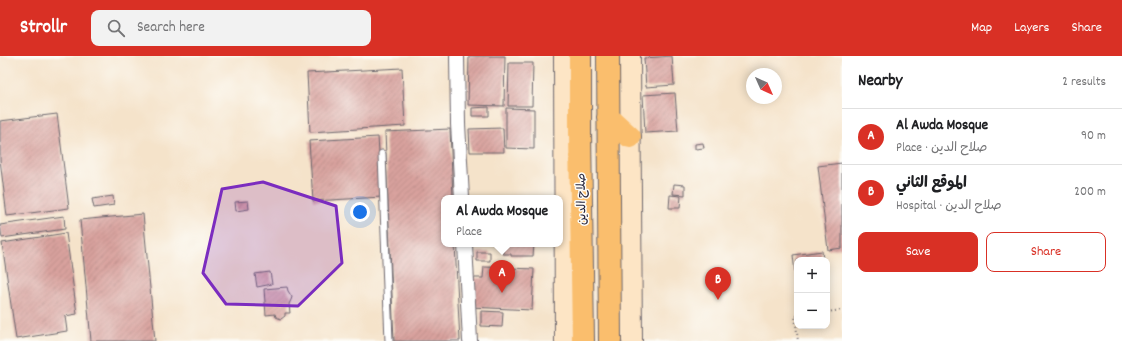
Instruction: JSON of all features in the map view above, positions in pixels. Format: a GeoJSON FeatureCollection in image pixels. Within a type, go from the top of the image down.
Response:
{"type":"FeatureCollection","features":[{"type":"Feature","properties":{"kind":"highway","name":"صلاح الدين"},"geometry":{"type":"LineString","coordinates":[[580,56],[583,341]]}},
{"type":"Feature","properties":{"kind":"highway"},"geometry":{"type":"LineString","coordinates":[[608,56],[610,341]]}},
{"type":"Feature","properties":{"kind":"highway"},"geometry":{"type":"LineString","coordinates":[[608,117],[630,137]]}},
{"type":"Feature","properties":{"kind":"main road"},"geometry":{"type":"LineString","coordinates":[[564,56],[565,341]]}},
{"type":"Feature","properties":{"kind":"main road"},"geometry":{"type":"LineString","coordinates":[[630,56],[632,341]]}},
{"type":"Feature","properties":{"kind":"street"},"geometry":{"type":"LineString","coordinates":[[457,56],[458,124],[462,195]]}},
{"type":"Feature","properties":{"kind":"street"},"geometry":{"type":"LineString","coordinates":[[465,247],[470,341]]}},
{"type":"Feature","properties":{"kind":"lane"},"geometry":{"type":"LineString","coordinates":[[382,154],[389,341]]}},
{"type":"Feature","properties":{"kind":"path"},"geometry":{"type":"LineString","coordinates":[[830,312],[842,310]]}},
{"type":"Feature","properties":{"kind":"path"},"geometry":{"type":"LineString","coordinates":[[797,329],[798,341]]}},
{"type":"Feature","properties":{"kind":"highlighted area"},"geometry":{"type":"Polygon","coordinates":[[[263,182],[336,206],[342,263],[298,306],[226,304],[203,273],[222,189],[263,182]]]}},
{"type":"Feature","properties":{"kind":"building"},"geometry":{"type":"Polygon","coordinates":[[[469,56],[505,56],[504,106],[468,105],[469,56]]]}},
{"type":"Feature","properties":{"kind":"building"},"geometry":{"type":"Polygon","coordinates":[[[672,56],[674,85],[646,87],[644,58],[672,56]]]}},
{"type":"Feature","properties":{"kind":"building"},"geometry":{"type":"Polygon","coordinates":[[[509,63],[533,63],[532,106],[508,106],[509,63]]]}},
{"type":"Feature","properties":{"kind":"building"},"geometry":{"type":"Polygon","coordinates":[[[402,68],[405,126],[310,132],[307,73],[402,68]]]}},
{"type":"Feature","properties":{"kind":"building"},"geometry":{"type":"Polygon","coordinates":[[[675,93],[678,131],[645,133],[643,95],[675,93]]]}},
{"type":"Feature","properties":{"kind":"building"},"geometry":{"type":"Polygon","coordinates":[[[489,107],[489,116],[472,116],[472,108],[489,107]]]}},
{"type":"Feature","properties":{"kind":"building"},"geometry":{"type":"Polygon","coordinates":[[[506,108],[534,109],[534,149],[506,148],[506,108]]]}},
{"type":"Feature","properties":{"kind":"building"},"geometry":{"type":"Polygon","coordinates":[[[57,114],[69,208],[7,216],[0,160],[0,121],[57,114]]]}},
{"type":"Feature","properties":{"kind":"building"},"geometry":{"type":"Polygon","coordinates":[[[503,128],[504,152],[470,152],[469,129],[503,128]]]}},
{"type":"Feature","properties":{"kind":"building"},"geometry":{"type":"Polygon","coordinates":[[[450,129],[453,195],[441,195],[441,247],[455,247],[460,341],[394,341],[385,132],[450,129]]]}},
{"type":"Feature","properties":{"kind":"building"},"geometry":{"type":"Polygon","coordinates":[[[378,137],[382,197],[313,201],[309,141],[378,137]]]}},
{"type":"Feature","properties":{"kind":"building"},"geometry":{"type":"Polygon","coordinates":[[[703,143],[704,148],[695,149],[695,144],[703,143]]]}},
{"type":"Feature","properties":{"kind":"building"},"geometry":{"type":"Polygon","coordinates":[[[842,163],[842,248],[828,250],[818,166],[842,163]]]}},
{"type":"Feature","properties":{"kind":"building"},"geometry":{"type":"Polygon","coordinates":[[[674,184],[685,185],[685,195],[673,194],[674,184]]]}},
{"type":"Feature","properties":{"kind":"building"},"geometry":{"type":"Polygon","coordinates":[[[670,195],[681,196],[680,208],[669,208],[670,195]]]}},
{"type":"Feature","properties":{"kind":"building"},"geometry":{"type":"Polygon","coordinates":[[[113,196],[114,205],[94,208],[92,199],[113,196]]]}},
{"type":"Feature","properties":{"kind":"building"},"geometry":{"type":"Polygon","coordinates":[[[248,201],[249,209],[236,211],[235,202],[248,201]]]}},
{"type":"Feature","properties":{"kind":"building"},"geometry":{"type":"Polygon","coordinates":[[[143,214],[155,341],[91,341],[80,220],[143,214]]]}},
{"type":"Feature","properties":{"kind":"building"},"geometry":{"type":"Polygon","coordinates":[[[64,216],[65,229],[2,238],[0,225],[64,216]]]}},
{"type":"Feature","properties":{"kind":"building"},"geometry":{"type":"Polygon","coordinates":[[[66,233],[77,314],[65,316],[67,331],[16,339],[2,243],[66,233]]]}},
{"type":"Feature","properties":{"kind":"building"},"geometry":{"type":"Polygon","coordinates":[[[503,247],[534,247],[533,256],[511,256],[511,254],[503,254],[503,247]]]}},
{"type":"Feature","properties":{"kind":"building"},"geometry":{"type":"Polygon","coordinates":[[[822,251],[823,257],[794,257],[794,264],[793,255],[822,251]]]}},
{"type":"Feature","properties":{"kind":"building"},"geometry":{"type":"Polygon","coordinates":[[[477,252],[490,252],[490,261],[477,261],[477,252]]]}},
{"type":"Feature","properties":{"kind":"building"},"geometry":{"type":"Polygon","coordinates":[[[484,267],[534,269],[532,310],[470,307],[471,278],[483,278],[484,267]]]}},
{"type":"Feature","properties":{"kind":"building"},"geometry":{"type":"Polygon","coordinates":[[[270,272],[272,284],[257,287],[255,274],[270,272]]]}},
{"type":"Feature","properties":{"kind":"building"},"geometry":{"type":"Polygon","coordinates":[[[287,287],[292,297],[289,304],[290,313],[285,313],[285,316],[281,319],[276,317],[275,314],[266,315],[264,289],[287,287]]]}},
{"type":"Feature","properties":{"kind":"building"},"geometry":{"type":"Polygon","coordinates":[[[481,311],[503,312],[502,327],[481,326],[481,311]]]}},
{"type":"Feature","properties":{"kind":"place","name":"Al Awda Mosque"},"geometry":{"type":"Point","coordinates":[502,293]}},
{"type":"Feature","properties":{"kind":"place","name":"الموقع الثاني"},"geometry":{"type":"Point","coordinates":[718,300]}}]}
